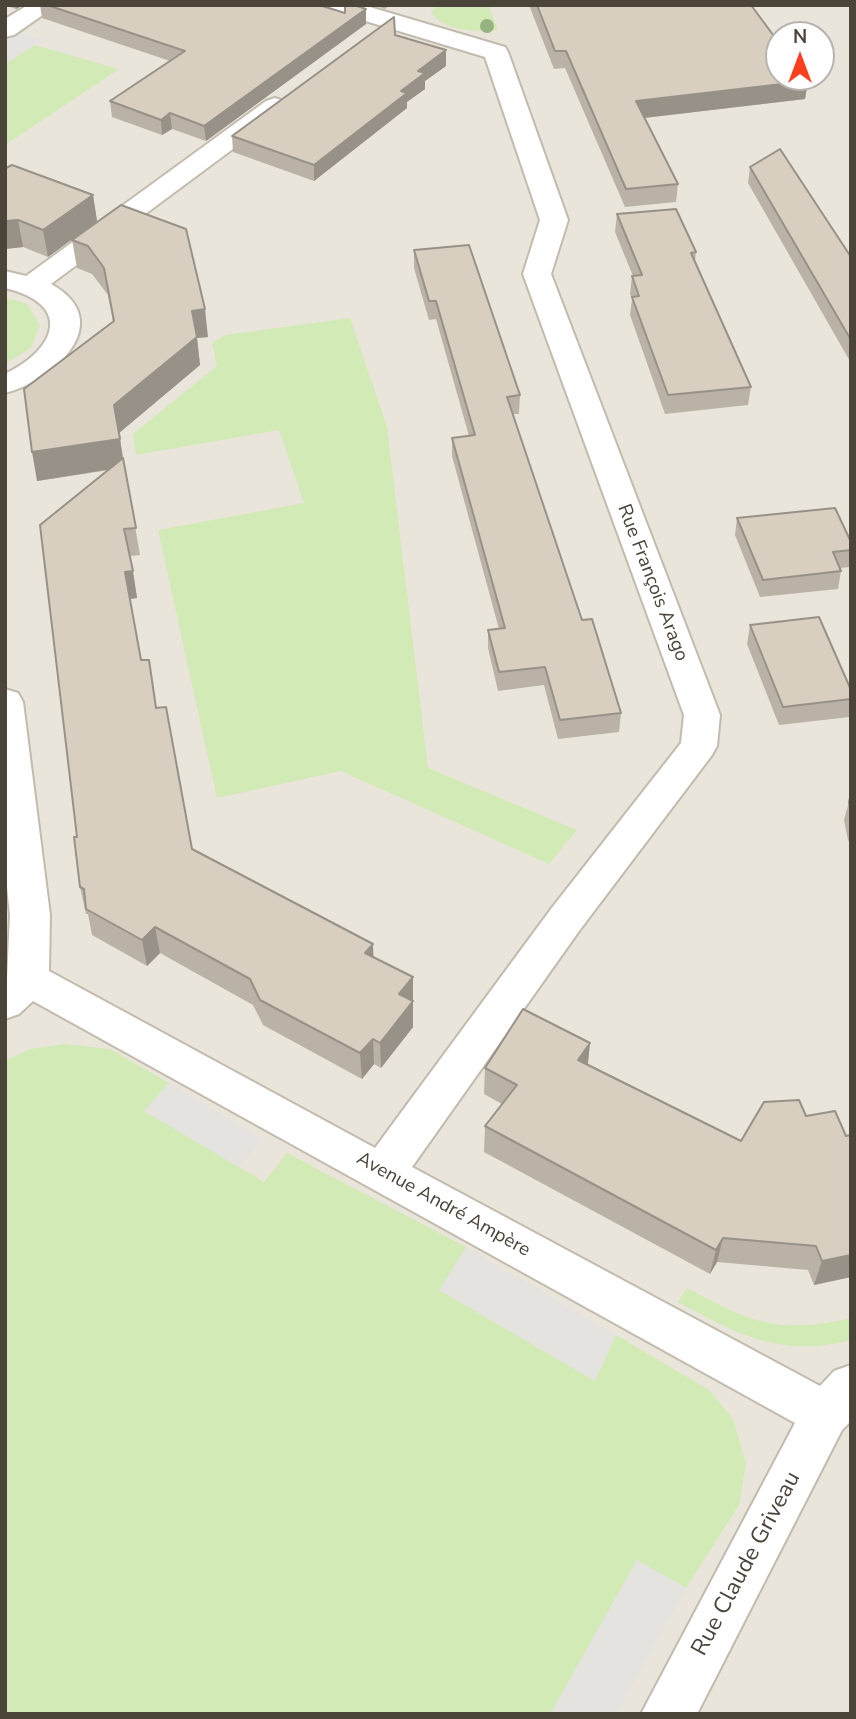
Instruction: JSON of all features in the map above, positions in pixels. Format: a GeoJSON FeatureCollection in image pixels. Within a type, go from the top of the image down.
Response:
{"type":"FeatureCollection","features":[{"type":"Feature","properties":{"kind":"street"},"geometry":{"type":"LineString","coordinates":[[5,30],[45,5]]}},
{"type":"Feature","properties":{"kind":"street"},"geometry":{"type":"LineString","coordinates":[[337,5],[388,22]]}},
{"type":"Feature","properties":{"kind":"street","name":"Rue François Arago"},"geometry":{"type":"LineString","coordinates":[[383,1172],[565,919],[699,746],[702,715],[537,274],[554,220],[496,52],[388,22]]}},
{"type":"Feature","properties":{"kind":"street"},"geometry":{"type":"LineString","coordinates":[[5,384],[42,366],[62,344],[66,321],[56,301],[19,282],[294,92]]}},
{"type":"Feature","properties":{"kind":"street"},"geometry":{"type":"LineString","coordinates":[[5,702],[30,915],[17,990]]}},
{"type":"Feature","properties":{"kind":"street","name":"Avenue André Ampère"},"geometry":{"type":"LineString","coordinates":[[17,990],[383,1172],[647,1319],[838,1401]]}},
{"type":"Feature","properties":{"kind":"street","name":"Rue Claude Griveau"},"geometry":{"type":"LineString","coordinates":[[668,1714],[838,1401]]}},
{"type":"Feature","properties":{"kind":"shaded area"},"geometry":{"type":"Polygon","coordinates":[[[5,5],[851,5],[851,1714],[5,1714],[5,5]]]}},
{"type":"Feature","properties":{"kind":"shaded area"},"geometry":{"type":"Polygon","coordinates":[[[19,33],[42,40],[5,64],[5,41],[19,33]]]}},
{"type":"Feature","properties":{"kind":"shaded area"},"geometry":{"type":"Polygon","coordinates":[[[169,1083],[262,1139],[239,1167],[144,1111],[169,1083]]]}},
{"type":"Feature","properties":{"kind":"shaded area"},"geometry":{"type":"Polygon","coordinates":[[[466,1247],[616,1335],[595,1381],[439,1290],[466,1247]]]}},
{"type":"Feature","properties":{"kind":"shaded area"},"geometry":{"type":"Polygon","coordinates":[[[637,1560],[686,1588],[616,1714],[550,1714],[637,1560]]]}},
{"type":"Feature","properties":{"kind":"green space"},"geometry":{"type":"Polygon","coordinates":[[[437,5],[488,5],[498,30],[471,31],[445,24],[431,13],[437,5]]]}},
{"type":"Feature","properties":{"kind":"green space"},"geometry":{"type":"Polygon","coordinates":[[[35,45],[119,69],[5,145],[5,64],[35,45]]]}},
{"type":"Feature","properties":{"kind":"green space"},"geometry":{"type":"Polygon","coordinates":[[[5,297],[27,304],[40,325],[31,348],[5,364],[5,297]]]}},
{"type":"Feature","properties":{"kind":"green space"},"geometry":{"type":"Polygon","coordinates":[[[350,318],[387,427],[428,768],[577,830],[549,864],[341,771],[217,798],[158,530],[304,503],[279,430],[136,455],[133,434],[217,366],[212,343],[225,335],[350,318]]]}},
{"type":"Feature","properties":{"kind":"green space"},"geometry":{"type":"Polygon","coordinates":[[[64,1044],[110,1049],[169,1083],[145,1111],[264,1182],[287,1153],[466,1247],[440,1290],[595,1381],[616,1335],[709,1390],[733,1419],[746,1463],[739,1505],[686,1588],[637,1560],[551,1714],[5,1714],[5,1061],[30,1049],[64,1044]]]}},
{"type":"Feature","properties":{"kind":"green space"},"geometry":{"type":"Polygon","coordinates":[[[687,1288],[729,1309],[766,1322],[804,1325],[851,1318],[851,1340],[803,1346],[781,1345],[761,1340],[720,1324],[678,1302],[687,1288]]]}},
{"type":"Feature","properties":{"kind":"building"},"geometry":{"type":"Polygon","coordinates":[[[47,5],[319,5],[345,13],[345,5],[366,9],[204,126],[170,113],[161,120],[110,101],[185,51],[47,5]]]}},
{"type":"Feature","properties":{"kind":"building"},"geometry":{"type":"Polygon","coordinates":[[[537,5],[751,5],[765,24],[765,86],[636,101],[678,184],[626,189],[566,51],[555,51],[537,5]]]}},
{"type":"Feature","properties":{"kind":"building"},"geometry":{"type":"Polygon","coordinates":[[[394,17],[395,35],[446,50],[418,71],[425,73],[401,91],[407,93],[314,165],[232,136],[394,17]]]}},
{"type":"Feature","properties":{"kind":"building"},"geometry":{"type":"Polygon","coordinates":[[[780,149],[851,257],[851,340],[750,167],[780,149]]]}},
{"type":"Feature","properties":{"kind":"building"},"geometry":{"type":"Polygon","coordinates":[[[12,165],[93,195],[43,230],[18,220],[5,221],[5,168],[12,165]]]}},
{"type":"Feature","properties":{"kind":"building"},"geometry":{"type":"Polygon","coordinates":[[[121,205],[186,229],[205,309],[192,311],[197,337],[114,405],[120,439],[32,452],[24,389],[114,321],[104,268],[88,246],[72,240],[121,205]]]}},
{"type":"Feature","properties":{"kind":"building"},"geometry":{"type":"Polygon","coordinates":[[[676,209],[696,252],[691,253],[751,387],[668,395],[632,297],[639,296],[632,276],[642,275],[617,214],[676,209]]]}},
{"type":"Feature","properties":{"kind":"building"},"geometry":{"type":"Polygon","coordinates":[[[469,245],[520,395],[507,397],[582,620],[592,619],[621,713],[560,720],[545,667],[499,672],[488,630],[505,628],[452,438],[475,435],[436,301],[429,301],[414,250],[469,245]]]}},
{"type":"Feature","properties":{"kind":"building"},"geometry":{"type":"Polygon","coordinates":[[[123,458],[136,528],[124,529],[133,571],[125,572],[141,660],[149,660],[156,708],[166,707],[192,849],[373,944],[365,953],[413,977],[399,994],[413,1001],[380,1043],[373,1039],[360,1053],[260,1000],[250,979],[155,927],[142,940],[86,909],[84,889],[80,887],[74,837],[77,837],[40,525],[123,458]]]}},
{"type":"Feature","properties":{"kind":"building"},"geometry":{"type":"Polygon","coordinates":[[[835,508],[851,542],[851,550],[833,552],[841,571],[763,580],[737,518],[835,508]]]}},
{"type":"Feature","properties":{"kind":"building"},"geometry":{"type":"Polygon","coordinates":[[[819,617],[851,690],[851,699],[783,707],[750,625],[819,617]]]}},
{"type":"Feature","properties":{"kind":"building"},"geometry":{"type":"Polygon","coordinates":[[[523,1009],[590,1043],[578,1060],[741,1141],[764,1102],[799,1100],[806,1116],[835,1111],[846,1136],[851,1135],[851,1255],[822,1261],[816,1246],[723,1238],[716,1250],[485,1126],[517,1085],[485,1068],[523,1009]]]}}]}
